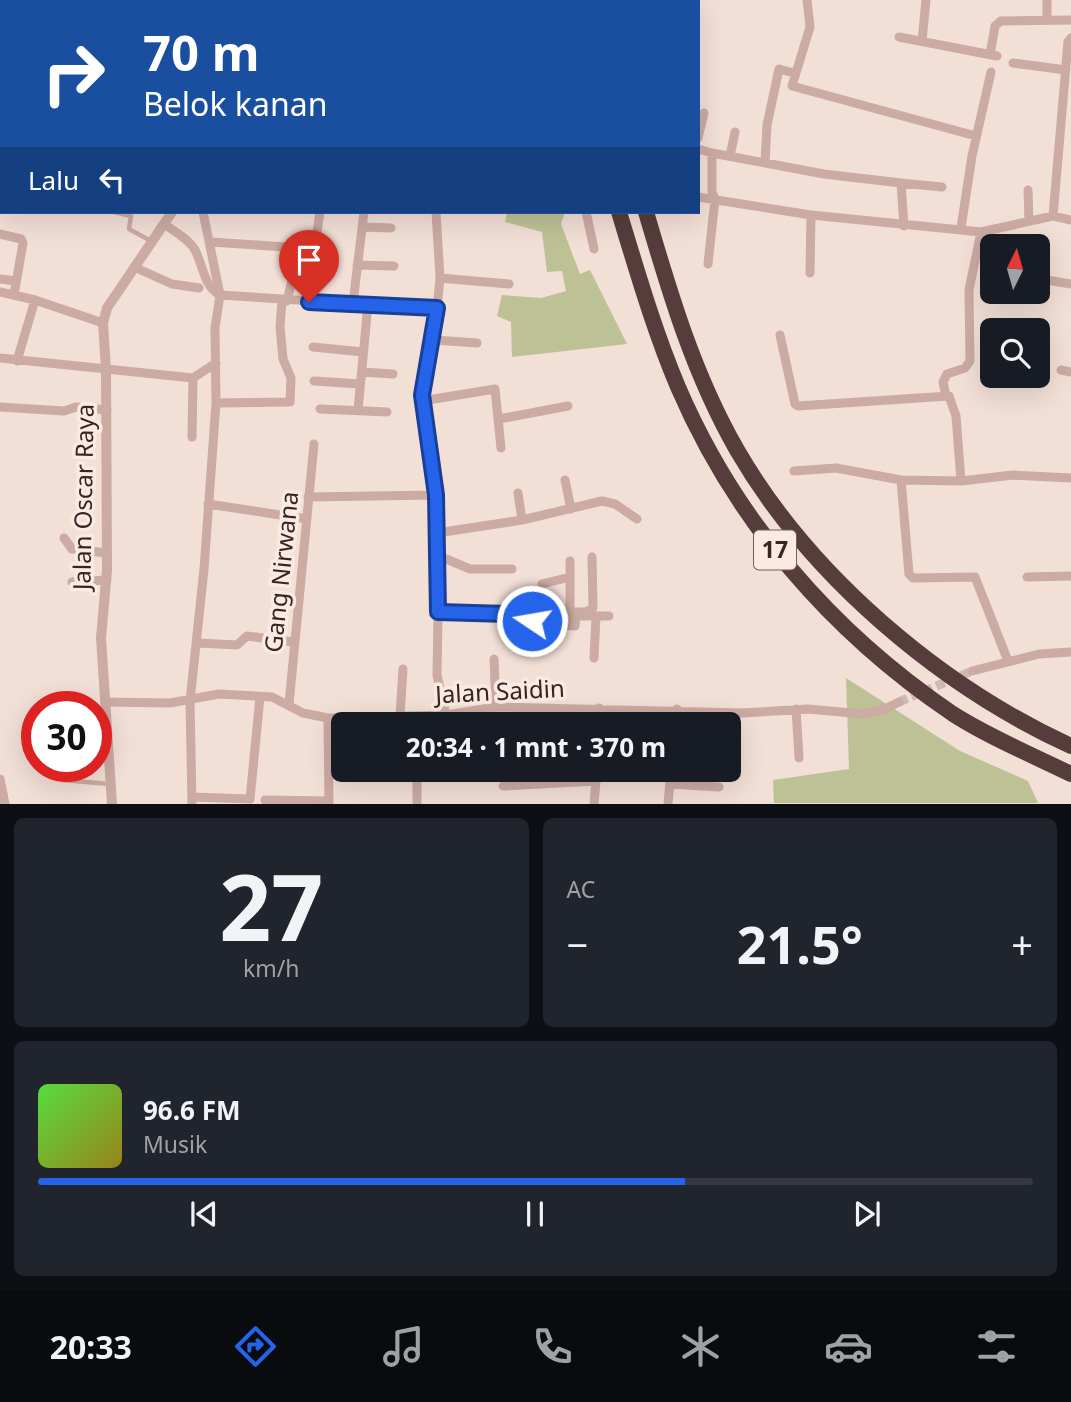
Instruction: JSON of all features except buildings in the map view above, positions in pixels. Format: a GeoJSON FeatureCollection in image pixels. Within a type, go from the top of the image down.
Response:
{"type":"FeatureCollection","features":[{"type":"Feature","properties":{"kind":"highway","name":"17"},"geometry":{"type":"LineString","coordinates":[[620,214],[647,305],[679,389],[721,469],[766,539],[824,610],[880,659],[955,715],[1071,774]]}},
{"type":"Feature","properties":{"kind":"highway","name":"17"},"geometry":{"type":"LineString","coordinates":[[647,214],[671,300],[703,382],[738,451],[785,519],[844,586],[896,635],[965,688],[1071,746]]}},
{"type":"Feature","properties":{"kind":"street"},"geometry":{"type":"LineString","coordinates":[[807,0],[810,27],[807,45],[794,73],[792,86],[976,136]]}},
{"type":"Feature","properties":{"kind":"street"},"geometry":{"type":"LineString","coordinates":[[922,41],[926,0]]}},
{"type":"Feature","properties":{"kind":"street"},"geometry":{"type":"LineString","coordinates":[[1047,0],[1047,20]]}},
{"type":"Feature","properties":{"kind":"street"},"geometry":{"type":"LineString","coordinates":[[899,37],[993,55],[995,26],[1001,21],[1071,20]]}},
{"type":"Feature","properties":{"kind":"street"},"geometry":{"type":"LineString","coordinates":[[1053,216],[1071,38]]}},
{"type":"Feature","properties":{"kind":"street"},"geometry":{"type":"LineString","coordinates":[[1013,63],[1068,76]]}},
{"type":"Feature","properties":{"kind":"street"},"geometry":{"type":"LineString","coordinates":[[765,163],[767,125],[779,69],[794,73]]}},
{"type":"Feature","properties":{"kind":"street"},"geometry":{"type":"LineString","coordinates":[[961,228],[976,136],[991,72]]}},
{"type":"Feature","properties":{"kind":"street"},"geometry":{"type":"LineString","coordinates":[[700,130],[704,113]]}},
{"type":"Feature","properties":{"kind":"street"},"geometry":{"type":"LineString","coordinates":[[730,156],[735,132]]}},
{"type":"Feature","properties":{"kind":"street"},"geometry":{"type":"LineString","coordinates":[[700,150],[765,163],[942,187]]}},
{"type":"Feature","properties":{"kind":"street"},"geometry":{"type":"LineString","coordinates":[[708,264],[715,199],[712,192],[712,153]]}},
{"type":"Feature","properties":{"kind":"street"},"geometry":{"type":"LineString","coordinates":[[901,183],[904,226]]}},
{"type":"Feature","properties":{"kind":"street"},"geometry":{"type":"LineString","coordinates":[[1028,190],[1029,220]]}},
{"type":"Feature","properties":{"kind":"street"},"geometry":{"type":"LineString","coordinates":[[700,197],[811,215],[981,232],[1053,216],[1071,220]]}},
{"type":"Feature","properties":{"kind":"street","name":"Jalan Oscar Raya"},"geometry":{"type":"LineString","coordinates":[[105,691],[101,638],[107,580],[107,410],[103,323],[107,308],[169,214]]}},
{"type":"Feature","properties":{"kind":"street"},"geometry":{"type":"LineString","coordinates":[[204,214],[220,295],[215,328],[216,404],[198,643],[190,701],[192,800],[250,799],[260,696]]}},
{"type":"Feature","properties":{"kind":"street"},"geometry":{"type":"LineString","coordinates":[[216,404],[290,402],[291,374],[283,359],[280,327],[295,268],[316,239],[320,214]]}},
{"type":"Feature","properties":{"kind":"street"},"geometry":{"type":"LineString","coordinates":[[353,303],[365,214]]}},
{"type":"Feature","properties":{"kind":"street"},"geometry":{"type":"LineString","coordinates":[[436,214],[440,278],[434,340],[422,401],[436,495],[439,556],[437,675],[445,712]]}},
{"type":"Feature","properties":{"kind":"street"},"geometry":{"type":"LineString","coordinates":[[586,214],[594,249]]}},
{"type":"Feature","properties":{"kind":"street"},"geometry":{"type":"LineString","coordinates":[[810,273],[811,215]]}},
{"type":"Feature","properties":{"kind":"street"},"geometry":{"type":"LineString","coordinates":[[164,224],[194,248],[208,282],[220,295],[395,306]]}},
{"type":"Feature","properties":{"kind":"street"},"geometry":{"type":"LineString","coordinates":[[362,227],[391,228]]}},
{"type":"Feature","properties":{"kind":"street"},"geometry":{"type":"LineString","coordinates":[[946,396],[943,382],[947,374],[965,368],[970,362],[968,289],[981,232]]}},
{"type":"Feature","properties":{"kind":"street"},"geometry":{"type":"LineString","coordinates":[[0,234],[22,239],[23,243],[13,295]]}},
{"type":"Feature","properties":{"kind":"street"},"geometry":{"type":"LineString","coordinates":[[211,242],[286,247]]}},
{"type":"Feature","properties":{"kind":"street"},"geometry":{"type":"LineString","coordinates":[[357,265],[394,266]]}},
{"type":"Feature","properties":{"kind":"street"},"geometry":{"type":"LineString","coordinates":[[134,267],[172,284],[199,288]]}},
{"type":"Feature","properties":{"kind":"street"},"geometry":{"type":"LineString","coordinates":[[440,278],[509,284]]}},
{"type":"Feature","properties":{"kind":"street"},"geometry":{"type":"LineString","coordinates":[[0,279],[16,281]]}},
{"type":"Feature","properties":{"kind":"street"},"geometry":{"type":"LineString","coordinates":[[1050,281],[1071,284]]}},
{"type":"Feature","properties":{"kind":"street"},"geometry":{"type":"LineString","coordinates":[[0,292],[35,300],[103,323]]}},
{"type":"Feature","properties":{"kind":"street"},"geometry":{"type":"LineString","coordinates":[[17,360],[35,300]]}},
{"type":"Feature","properties":{"kind":"street"},"geometry":{"type":"LineString","coordinates":[[358,410],[368,304]]}},
{"type":"Feature","properties":{"kind":"street"},"geometry":{"type":"LineString","coordinates":[[780,335],[795,404],[798,406],[946,396],[952,398],[961,481]]}},
{"type":"Feature","properties":{"kind":"street"},"geometry":{"type":"LineString","coordinates":[[434,340],[477,343]]}},
{"type":"Feature","properties":{"kind":"street"},"geometry":{"type":"LineString","coordinates":[[313,347],[363,352]]}},
{"type":"Feature","properties":{"kind":"street"},"geometry":{"type":"LineString","coordinates":[[0,358],[194,378],[216,363]]}},
{"type":"Feature","properties":{"kind":"street"},"geometry":{"type":"LineString","coordinates":[[362,372],[393,374]]}},
{"type":"Feature","properties":{"kind":"street"},"geometry":{"type":"LineString","coordinates":[[192,437],[194,378]]}},
{"type":"Feature","properties":{"kind":"street"},"geometry":{"type":"LineString","coordinates":[[314,381],[360,384]]}},
{"type":"Feature","properties":{"kind":"street"},"geometry":{"type":"LineString","coordinates":[[422,401],[494,388],[501,448]]}},
{"type":"Feature","properties":{"kind":"street"},"geometry":{"type":"LineString","coordinates":[[499,419],[568,405]]}},
{"type":"Feature","properties":{"kind":"street"},"geometry":{"type":"LineString","coordinates":[[0,407],[64,411],[76,407],[107,410]]}},
{"type":"Feature","properties":{"kind":"street"},"geometry":{"type":"LineString","coordinates":[[320,409],[387,412]]}},
{"type":"Feature","properties":{"kind":"street","name":"Gang Nirwana"},"geometry":{"type":"LineString","coordinates":[[289,704],[314,444]]}},
{"type":"Feature","properties":{"kind":"street"},"geometry":{"type":"LineString","coordinates":[[794,471],[836,468],[901,480],[961,481],[1013,475],[1071,478]]}},
{"type":"Feature","properties":{"kind":"street"},"geometry":{"type":"LineString","coordinates":[[565,480],[571,509]]}},
{"type":"Feature","properties":{"kind":"street"},"geometry":{"type":"LineString","coordinates":[[901,480],[909,574],[913,578],[975,577],[1008,661]]}},
{"type":"Feature","properties":{"kind":"street"},"geometry":{"type":"LineString","coordinates":[[517,493],[522,520]]}},
{"type":"Feature","properties":{"kind":"street"},"geometry":{"type":"LineString","coordinates":[[308,497],[436,495]]}},
{"type":"Feature","properties":{"kind":"street"},"geometry":{"type":"LineString","coordinates":[[437,533],[522,520],[608,502],[637,519]]}},
{"type":"Feature","properties":{"kind":"street"},"geometry":{"type":"LineString","coordinates":[[208,504],[307,519]]}},
{"type":"Feature","properties":{"kind":"street"},"geometry":{"type":"LineString","coordinates":[[64,538],[72,549],[107,554]]}},
{"type":"Feature","properties":{"kind":"street"},"geometry":{"type":"LineString","coordinates":[[439,556],[470,569],[512,569]]}},
{"type":"Feature","properties":{"kind":"street"},"geometry":{"type":"LineString","coordinates":[[570,612],[592,609],[592,557]]}},
{"type":"Feature","properties":{"kind":"street"},"geometry":{"type":"LineString","coordinates":[[568,625],[570,561]]}},
{"type":"Feature","properties":{"kind":"street"},"geometry":{"type":"LineString","coordinates":[[1027,577],[1071,576]]}},
{"type":"Feature","properties":{"kind":"street"},"geometry":{"type":"LineString","coordinates":[[542,584],[570,577]]}},
{"type":"Feature","properties":{"kind":"street"},"geometry":{"type":"LineString","coordinates":[[72,582],[107,580]]}},
{"type":"Feature","properties":{"kind":"street"},"geometry":{"type":"LineString","coordinates":[[438,612],[508,614],[541,623],[576,626],[576,616],[609,616]]}},
{"type":"Feature","properties":{"kind":"street"},"geometry":{"type":"LineString","coordinates":[[594,658],[596,616]]}},
{"type":"Feature","properties":{"kind":"street"},"geometry":{"type":"LineString","coordinates":[[198,643],[237,645],[247,636],[293,642]]}},
{"type":"Feature","properties":{"kind":"street"},"geometry":{"type":"LineString","coordinates":[[972,671],[1008,661],[1071,652]]}},
{"type":"Feature","properties":{"kind":"street"},"geometry":{"type":"LineString","coordinates":[[494,659],[496,707]]}},
{"type":"Feature","properties":{"kind":"street"},"geometry":{"type":"LineString","coordinates":[[400,712],[402,669]]}},
{"type":"Feature","properties":{"kind":"street","name":"Jalan Saidin"},"geometry":{"type":"LineString","coordinates":[[112,702],[190,701],[219,694],[260,696],[289,704],[303,713],[331,718]]}},
{"type":"Feature","properties":{"kind":"street","name":"Jalan Saidin"},"geometry":{"type":"LineString","coordinates":[[465,712],[496,707],[677,709],[743,713],[796,709],[863,713],[885,709],[899,702]]}},
{"type":"Feature","properties":{"kind":"street"},"geometry":{"type":"LineString","coordinates":[[796,709],[799,758]]}},
{"type":"Feature","properties":{"kind":"street"},"geometry":{"type":"LineString","coordinates":[[265,800],[329,802],[328,718]]}},
{"type":"Feature","properties":{"kind":"street"},"geometry":{"type":"LineString","coordinates":[[0,779],[5,803]]}},
{"type":"Feature","properties":{"kind":"street"},"geometry":{"type":"LineString","coordinates":[[417,782],[417,803]]}},
{"type":"Feature","properties":{"kind":"street"},"geometry":{"type":"LineString","coordinates":[[503,786],[577,782]]}},
{"type":"Feature","properties":{"kind":"street"},"geometry":{"type":"LineString","coordinates":[[594,803],[596,782]]}},
{"type":"Feature","properties":{"kind":"street","name":"Jalan Oscar Raya"},"geometry":{"type":"LineString","coordinates":[[112,784],[112,803]]}},
{"type":"Feature","properties":{"kind":"street"},"geometry":{"type":"LineString","coordinates":[[668,803],[670,784],[719,787]]}},
{"type":"Feature","properties":{"kind":"lane"},"geometry":{"type":"LineString","coordinates":[[122,214],[131,216],[129,229],[152,241]]}},
{"type":"Feature","properties":{"kind":"lane"},"geometry":{"type":"LineString","coordinates":[[395,306],[437,308]]}},
{"type":"Feature","properties":{"kind":"lane"},"geometry":{"type":"LineString","coordinates":[[87,782],[112,784]]}},
{"type":"Feature","properties":{"kind":"green space"},"geometry":{"type":"Polygon","coordinates":[[[507,214],[564,214],[561,224],[580,274],[590,270],[627,344],[512,357],[511,322],[497,316],[502,295],[541,298],[566,291],[562,271],[547,272],[542,232],[505,222],[507,214]]]}},
{"type":"Feature","properties":{"kind":"green space"},"geometry":{"type":"Polygon","coordinates":[[[846,678],[960,751],[1028,781],[1038,803],[774,803],[773,780],[849,769],[846,678]]]}},
{"type":"Feature","properties":{"kind":"tunnel"},"geometry":{"type":"LineString","coordinates":[[899,702],[972,671]]}},
{"type":"Feature","properties":{"kind":"route"},"geometry":{"type":"LineString","coordinates":[[309,302],[437,308],[434,340],[422,395],[436,495],[438,612],[508,614],[532,621]]}}]}
